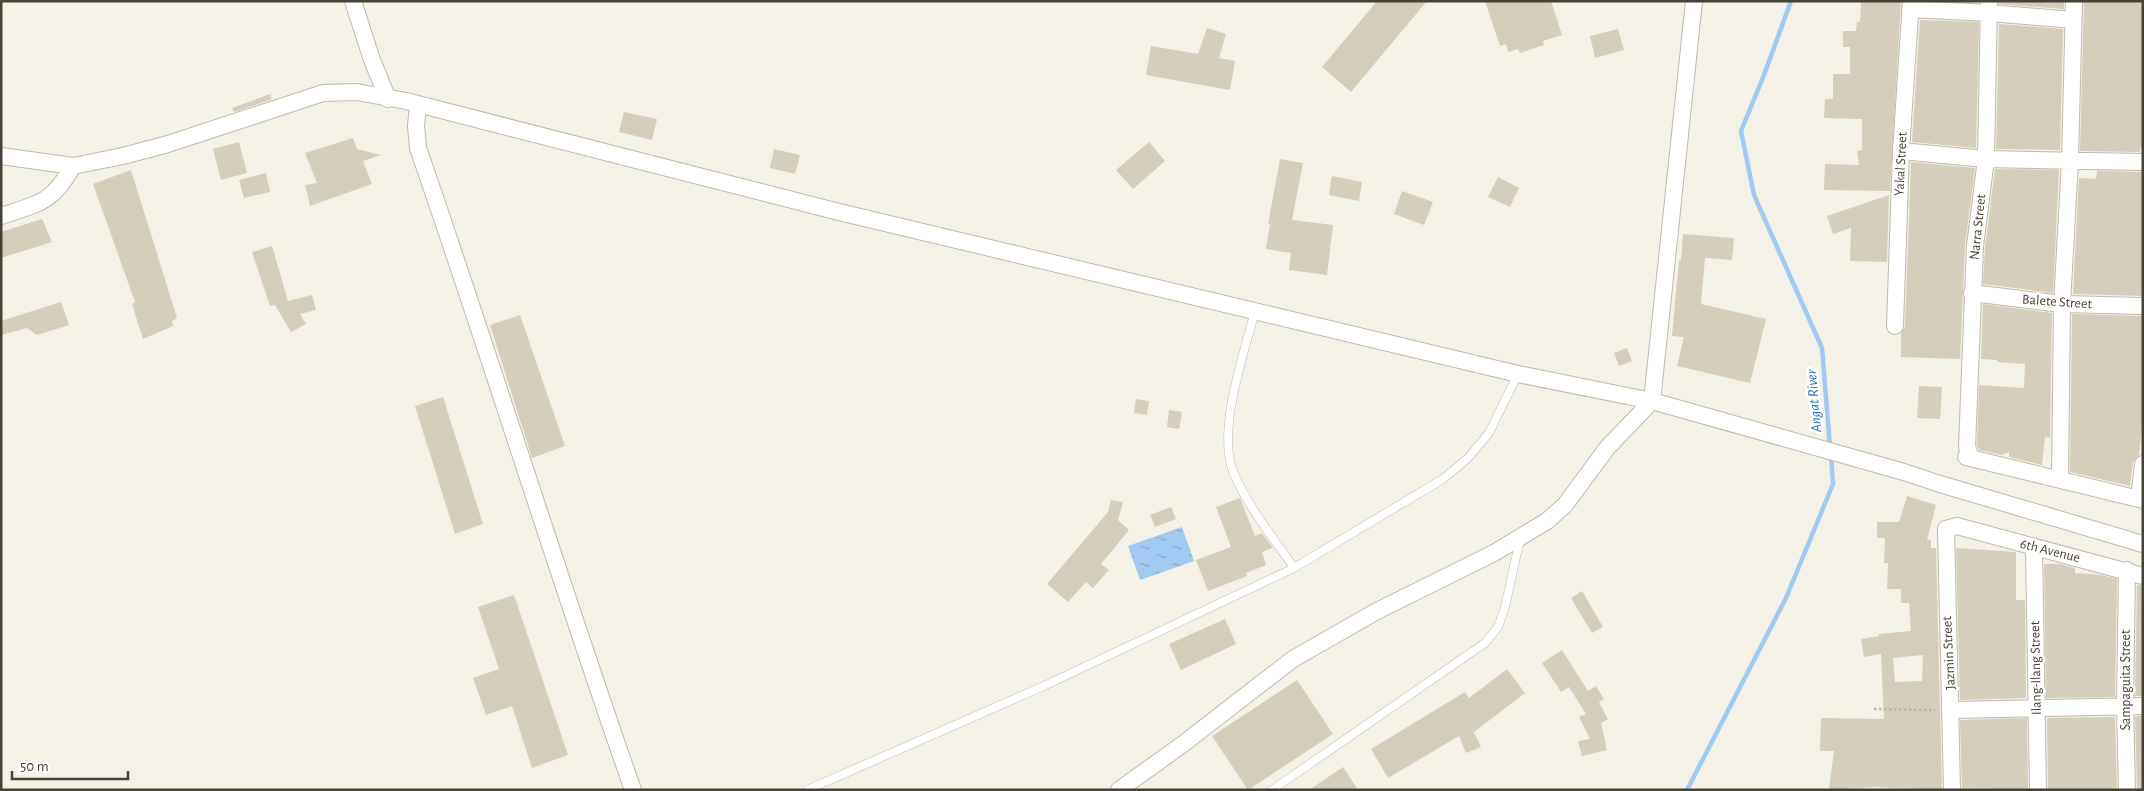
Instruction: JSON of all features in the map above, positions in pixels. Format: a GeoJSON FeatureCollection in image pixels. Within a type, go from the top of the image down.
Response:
{"type":"FeatureCollection","features":[{"type":"Feature","properties":{"kind":"street"},"geometry":{"type":"LineString","coordinates":[[353,1],[372,60],[388,99]]}},
{"type":"Feature","properties":{"kind":"street"},"geometry":{"type":"LineString","coordinates":[[1119,790],[1183,744],[1293,659],[1378,611],[1520,538],[1547,521],[1565,505],[1607,448],[1652,401],[1694,1]]}},
{"type":"Feature","properties":{"kind":"street"},"geometry":{"type":"LineString","coordinates":[[2074,1],[2070,161],[2062,304],[2060,480],[2141,500],[2143,464]]}},
{"type":"Feature","properties":{"kind":"street"},"geometry":{"type":"LineString","coordinates":[[1910,5],[1989,7],[2073,20]]}},
{"type":"Feature","properties":{"kind":"street","name":"Yakal Street"},"geometry":{"type":"LineString","coordinates":[[1895,326],[1901,151],[1910,5]]}},
{"type":"Feature","properties":{"kind":"street","name":"Narra Street"},"geometry":{"type":"LineString","coordinates":[[1989,7],[1986,159],[1975,246],[1967,447],[1969,452],[1966,457],[2060,480]]}},
{"type":"Feature","properties":{"kind":"street"},"geometry":{"type":"LineString","coordinates":[[1,156],[73,166],[123,156],[168,144],[323,94],[357,92],[406,101],[839,212],[1518,374],[1652,401],[1904,472],[2143,544]]}},
{"type":"Feature","properties":{"kind":"street"},"geometry":{"type":"LineString","coordinates":[[418,105],[416,126],[418,148],[486,345],[603,704],[633,790]]}},
{"type":"Feature","properties":{"kind":"street"},"geometry":{"type":"LineString","coordinates":[[1901,151],[1986,159],[2143,162]]}},
{"type":"Feature","properties":{"kind":"street"},"geometry":{"type":"LineString","coordinates":[[1,216],[45,200],[55,193],[73,166]]}},
{"type":"Feature","properties":{"kind":"street","name":"Balete Street"},"geometry":{"type":"LineString","coordinates":[[1972,293],[2062,304],[2143,306]]}},
{"type":"Feature","properties":{"kind":"street","name":"6th Avenue"},"geometry":{"type":"LineString","coordinates":[[1957,526],[2127,570],[2143,576]]}},
{"type":"Feature","properties":{"kind":"street","name":"Jazmin Street"},"geometry":{"type":"LineString","coordinates":[[1952,790],[1952,710],[1945,531],[1949,527],[1957,526]]}},
{"type":"Feature","properties":{"kind":"street","name":"Ilang-Ilang Street"},"geometry":{"type":"LineString","coordinates":[[2034,547],[2038,790]]}},
{"type":"Feature","properties":{"kind":"street","name":"Sampaguita Street"},"geometry":{"type":"LineString","coordinates":[[2127,570],[2125,706],[2127,790]]}},
{"type":"Feature","properties":{"kind":"street"},"geometry":{"type":"LineString","coordinates":[[1952,710],[2143,706]]}},
{"type":"Feature","properties":{"kind":"lane"},"geometry":{"type":"LineString","coordinates":[[1255,311],[1235,391],[1230,417],[1228,445],[1233,470],[1247,498],[1294,568]]}},
{"type":"Feature","properties":{"kind":"lane"},"geometry":{"type":"LineString","coordinates":[[807,790],[1046,685],[1294,568],[1443,479],[1468,458],[1489,433],[1518,374]]}},
{"type":"Feature","properties":{"kind":"lane"},"geometry":{"type":"LineString","coordinates":[[1272,790],[1485,643],[1498,627],[1505,607],[1520,538]]}},
{"type":"Feature","properties":{"kind":"path"},"geometry":{"type":"LineString","coordinates":[[1874,709],[1952,710]]}},
{"type":"Feature","properties":{"kind":"water"},"geometry":{"type":"Polygon","coordinates":[[[1182,527],[1194,561],[1140,580],[1128,546],[1182,527]]]}},
{"type":"Feature","properties":{"kind":"building"},"geometry":{"type":"Polygon","coordinates":[[[1377,1],[1427,1],[1351,92],[1322,67],[1377,1]]]}},
{"type":"Feature","properties":{"kind":"building"},"geometry":{"type":"Polygon","coordinates":[[[1485,1],[1551,1],[1562,35],[1543,41],[1544,45],[1520,53],[1518,49],[1508,52],[1506,44],[1500,46],[1485,1]]]}},
{"type":"Feature","properties":{"kind":"building"},"geometry":{"type":"Polygon","coordinates":[[[1861,1],[1901,1],[1890,191],[1824,190],[1825,164],[1859,165],[1857,151],[1862,150],[1862,119],[1824,118],[1825,99],[1833,99],[1833,74],[1850,74],[1850,47],[1843,47],[1843,31],[1856,31],[1857,22],[1860,22],[1861,1]]]}},
{"type":"Feature","properties":{"kind":"building"},"geometry":{"type":"Polygon","coordinates":[[[1999,1],[2064,1],[2064,9],[1999,4],[1999,1]]]}},
{"type":"Feature","properties":{"kind":"building"},"geometry":{"type":"Polygon","coordinates":[[[2084,1],[2143,1],[2143,148],[2140,147],[2140,152],[2080,151],[2084,1]]]}},
{"type":"Feature","properties":{"kind":"building"},"geometry":{"type":"Polygon","coordinates":[[[1920,20],[1979,22],[1976,148],[1912,142],[1920,20]]]}},
{"type":"Feature","properties":{"kind":"building"},"geometry":{"type":"Polygon","coordinates":[[[1999,24],[2063,29],[2060,150],[1996,149],[1999,24]]]}},
{"type":"Feature","properties":{"kind":"building"},"geometry":{"type":"Polygon","coordinates":[[[1207,28],[1226,34],[1219,58],[1235,61],[1230,90],[1146,75],[1151,46],[1198,54],[1207,28]]]}},
{"type":"Feature","properties":{"kind":"building"},"geometry":{"type":"Polygon","coordinates":[[[1618,29],[1624,50],[1595,58],[1590,36],[1618,29]]]}},
{"type":"Feature","properties":{"kind":"building"},"geometry":{"type":"Polygon","coordinates":[[[270,94],[272,99],[234,112],[232,108],[270,94]]]}},
{"type":"Feature","properties":{"kind":"building"},"geometry":{"type":"Polygon","coordinates":[[[624,112],[657,119],[652,140],[619,132],[624,112]]]}},
{"type":"Feature","properties":{"kind":"building"},"geometry":{"type":"Polygon","coordinates":[[[353,138],[357,149],[381,155],[363,161],[372,184],[310,206],[305,185],[317,183],[305,153],[353,138]]]}},
{"type":"Feature","properties":{"kind":"building"},"geometry":{"type":"Polygon","coordinates":[[[239,142],[247,173],[221,180],[213,149],[239,142]]]}},
{"type":"Feature","properties":{"kind":"building"},"geometry":{"type":"Polygon","coordinates":[[[1149,142],[1165,161],[1133,189],[1116,170],[1149,142]]]}},
{"type":"Feature","properties":{"kind":"building"},"geometry":{"type":"Polygon","coordinates":[[[774,149],[800,155],[795,174],[770,168],[774,149]]]}},
{"type":"Feature","properties":{"kind":"building"},"geometry":{"type":"Polygon","coordinates":[[[1280,159],[1303,163],[1292,220],[1333,225],[1327,275],[1289,270],[1291,253],[1266,249],[1270,224],[1268,224],[1280,159]]]}},
{"type":"Feature","properties":{"kind":"building"},"geometry":{"type":"Polygon","coordinates":[[[1911,162],[1975,168],[1965,246],[1960,359],[1901,357],[1901,334],[1905,326],[1911,162]]]}},
{"type":"Feature","properties":{"kind":"building"},"geometry":{"type":"Polygon","coordinates":[[[1995,169],[2059,170],[2053,293],[1983,284],[1985,247],[1995,169]]]}},
{"type":"Feature","properties":{"kind":"building"},"geometry":{"type":"Polygon","coordinates":[[[131,170],[177,318],[172,321],[173,326],[143,339],[132,304],[135,302],[93,184],[131,170]]]}},
{"type":"Feature","properties":{"kind":"building"},"geometry":{"type":"Polygon","coordinates":[[[2097,171],[2143,172],[2143,296],[2073,294],[2079,178],[2096,179],[2097,171]]]}},
{"type":"Feature","properties":{"kind":"building"},"geometry":{"type":"Polygon","coordinates":[[[266,173],[270,192],[244,198],[239,180],[266,173]]]}},
{"type":"Feature","properties":{"kind":"building"},"geometry":{"type":"Polygon","coordinates":[[[1332,176],[1362,182],[1359,201],[1329,195],[1332,176]]]}},
{"type":"Feature","properties":{"kind":"building"},"geometry":{"type":"Polygon","coordinates":[[[1498,177],[1519,188],[1510,207],[1488,197],[1498,177]]]}},
{"type":"Feature","properties":{"kind":"building"},"geometry":{"type":"Polygon","coordinates":[[[1402,191],[1433,202],[1424,225],[1394,214],[1402,191]]]}},
{"type":"Feature","properties":{"kind":"building"},"geometry":{"type":"Polygon","coordinates":[[[1889,195],[1887,262],[1850,261],[1851,228],[1833,234],[1827,216],[1889,195]]]}},
{"type":"Feature","properties":{"kind":"building"},"geometry":{"type":"Polygon","coordinates":[[[42,219],[52,242],[1,258],[1,232],[42,219]]]}},
{"type":"Feature","properties":{"kind":"building"},"geometry":{"type":"Polygon","coordinates":[[[1683,234],[1734,238],[1732,260],[1705,258],[1701,304],[1766,319],[1750,383],[1677,366],[1684,337],[1672,336],[1683,234]]]}},
{"type":"Feature","properties":{"kind":"building"},"geometry":{"type":"Polygon","coordinates":[[[272,246],[288,301],[312,295],[316,310],[300,314],[306,324],[291,332],[275,305],[270,306],[252,252],[272,246]]]}},
{"type":"Feature","properties":{"kind":"building"},"geometry":{"type":"Polygon","coordinates":[[[61,302],[69,325],[37,335],[27,328],[1,335],[1,321],[61,302]]]}},
{"type":"Feature","properties":{"kind":"building"},"geometry":{"type":"Polygon","coordinates":[[[1983,304],[2052,313],[2050,438],[2045,437],[2042,465],[2009,457],[2009,452],[2001,455],[1979,450],[1977,445],[1979,385],[2024,388],[2025,364],[1981,359],[1983,304]]]}},
{"type":"Feature","properties":{"kind":"building"},"geometry":{"type":"Polygon","coordinates":[[[2072,314],[2143,316],[2143,415],[2139,455],[2133,462],[2130,486],[2070,472],[2072,314]]]}},
{"type":"Feature","properties":{"kind":"building"},"geometry":{"type":"Polygon","coordinates":[[[520,315],[565,446],[532,458],[490,325],[520,315]]]}},
{"type":"Feature","properties":{"kind":"building"},"geometry":{"type":"Polygon","coordinates":[[[1627,348],[1632,361],[1619,366],[1614,353],[1627,348]]]}},
{"type":"Feature","properties":{"kind":"building"},"geometry":{"type":"Polygon","coordinates":[[[1919,386],[1942,387],[1940,419],[1917,418],[1919,386]]]}},
{"type":"Feature","properties":{"kind":"building"},"geometry":{"type":"Polygon","coordinates":[[[443,397],[483,524],[455,534],[415,406],[443,397]]]}},
{"type":"Feature","properties":{"kind":"building"},"geometry":{"type":"Polygon","coordinates":[[[1136,399],[1149,401],[1147,415],[1134,413],[1136,399]]]}},
{"type":"Feature","properties":{"kind":"building"},"geometry":{"type":"Polygon","coordinates":[[[1169,410],[1182,412],[1179,429],[1167,427],[1169,410]]]}},
{"type":"Feature","properties":{"kind":"building"},"geometry":{"type":"Polygon","coordinates":[[[1907,496],[1936,505],[1927,540],[1931,540],[1931,548],[1936,548],[1942,790],[1875,787],[1829,790],[1834,751],[1820,751],[1821,718],[1884,719],[1881,654],[1864,657],[1861,639],[1879,636],[1879,634],[1911,631],[1909,603],[1901,603],[1901,589],[1887,589],[1888,563],[1884,563],[1885,538],[1877,538],[1877,522],[1899,522],[1907,496]],[[1923,655],[1893,658],[1895,682],[1922,681],[1923,655]]]}},
{"type":"Feature","properties":{"kind":"building"},"geometry":{"type":"Polygon","coordinates":[[[1240,498],[1255,536],[1262,533],[1273,548],[1262,552],[1266,565],[1246,573],[1247,576],[1208,591],[1196,560],[1231,547],[1216,507],[1240,498]]]}},
{"type":"Feature","properties":{"kind":"building"},"geometry":{"type":"Polygon","coordinates":[[[1111,500],[1123,502],[1118,520],[1129,530],[1101,564],[1109,570],[1093,588],[1086,582],[1068,602],[1047,584],[1108,512],[1111,500]]]}},
{"type":"Feature","properties":{"kind":"building"},"geometry":{"type":"Polygon","coordinates":[[[1171,507],[1176,519],[1155,527],[1150,515],[1171,507]]]}},
{"type":"Feature","properties":{"kind":"building"},"geometry":{"type":"Polygon","coordinates":[[[1956,548],[2016,552],[2016,600],[2025,600],[2026,698],[1960,700],[1956,548]]]}},
{"type":"Feature","properties":{"kind":"building"},"geometry":{"type":"Polygon","coordinates":[[[2044,564],[2060,564],[2075,568],[2075,573],[2101,575],[2117,579],[2115,697],[2046,698],[2044,564]]]}},
{"type":"Feature","properties":{"kind":"building"},"geometry":{"type":"Polygon","coordinates":[[[2137,585],[2143,586],[2143,696],[2135,696],[2137,585]]]}},
{"type":"Feature","properties":{"kind":"building"},"geometry":{"type":"Polygon","coordinates":[[[1582,591],[1603,627],[1592,633],[1571,598],[1582,591]]]}},
{"type":"Feature","properties":{"kind":"building"},"geometry":{"type":"Polygon","coordinates":[[[514,595],[568,755],[532,768],[512,706],[486,715],[473,678],[499,669],[478,607],[514,595]]]}},
{"type":"Feature","properties":{"kind":"building"},"geometry":{"type":"Polygon","coordinates":[[[1225,619],[1236,644],[1181,670],[1169,644],[1225,619]]]}},
{"type":"Feature","properties":{"kind":"building"},"geometry":{"type":"Polygon","coordinates":[[[1562,650],[1588,691],[1596,686],[1604,699],[1599,702],[1608,719],[1601,723],[1607,750],[1582,756],[1578,741],[1590,739],[1579,717],[1586,714],[1569,687],[1561,692],[1542,663],[1562,650]]]}},
{"type":"Feature","properties":{"kind":"building"},"geometry":{"type":"Polygon","coordinates":[[[1507,669],[1525,693],[1474,732],[1481,747],[1466,753],[1459,736],[1388,778],[1371,749],[1465,692],[1469,698],[1507,669]]]}},
{"type":"Feature","properties":{"kind":"building"},"geometry":{"type":"Polygon","coordinates":[[[1297,680],[1333,734],[1248,790],[1212,736],[1297,680]]]}},
{"type":"Feature","properties":{"kind":"building"},"geometry":{"type":"Polygon","coordinates":[[[2135,716],[2143,716],[2143,790],[2137,790],[2135,716]]]}},
{"type":"Feature","properties":{"kind":"building"},"geometry":{"type":"Polygon","coordinates":[[[2115,717],[2117,790],[2048,790],[2047,718],[2115,717]]]}},
{"type":"Feature","properties":{"kind":"building"},"geometry":{"type":"Polygon","coordinates":[[[2027,718],[2028,790],[1962,788],[1960,720],[2027,718]]]}},
{"type":"Feature","properties":{"kind":"building"},"geometry":{"type":"Polygon","coordinates":[[[1343,767],[1358,790],[1309,790],[1343,767]]]}},
{"type":"Feature","properties":{"kind":"waterway","name":"Angat River"},"geometry":{"type":"LineString","coordinates":[[1791,1],[1741,131],[1754,195],[1822,348],[1830,447]]}},
{"type":"Feature","properties":{"kind":"waterway","name":"Angat River"},"geometry":{"type":"LineString","coordinates":[[1687,790],[1786,598],[1833,484],[1831,455]]}}]}
